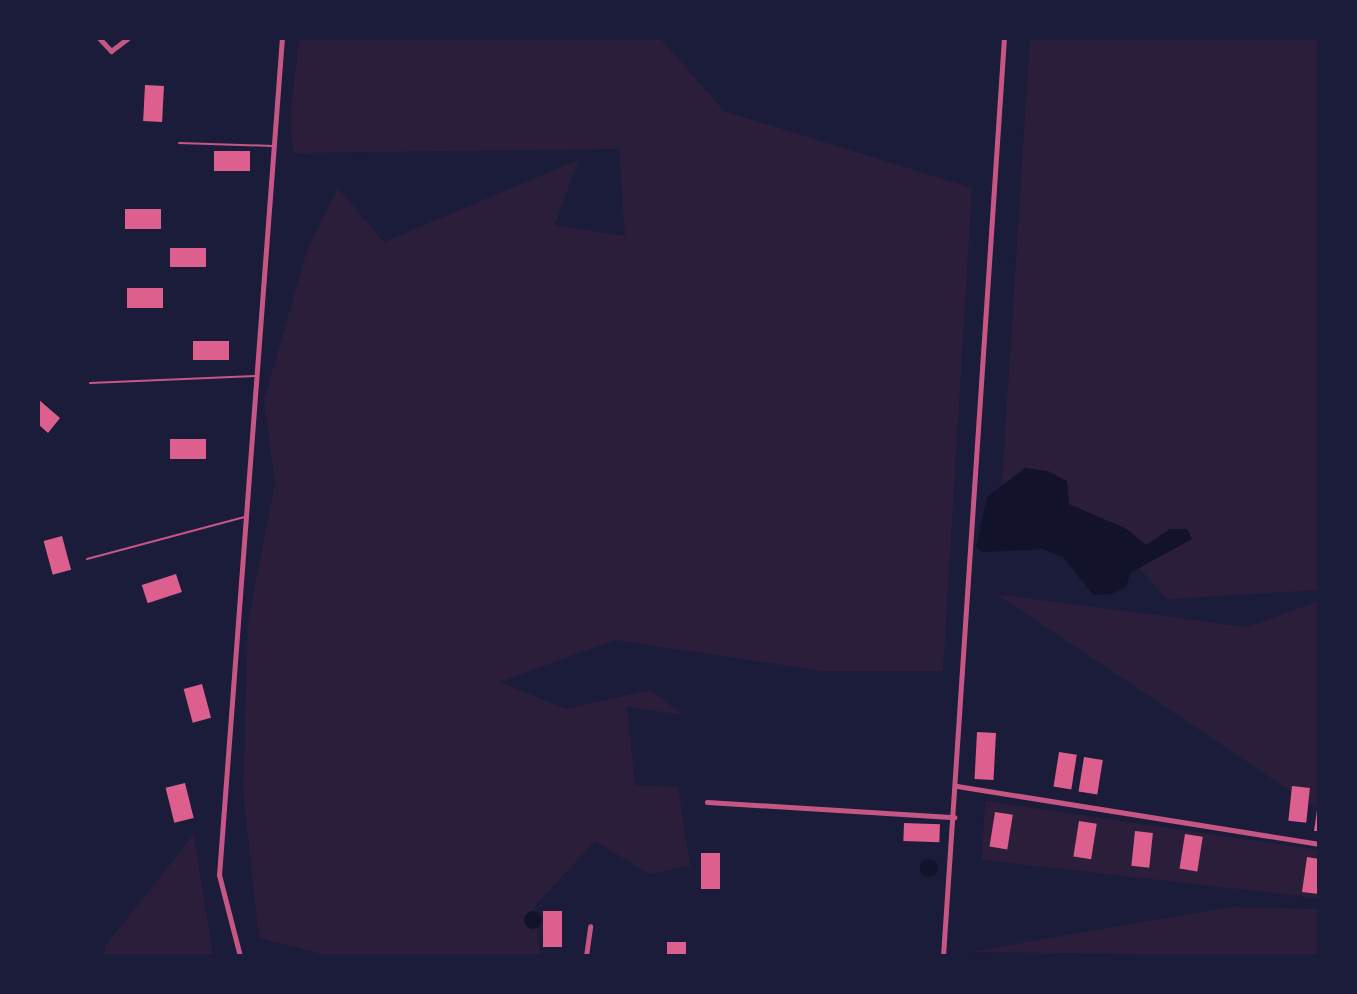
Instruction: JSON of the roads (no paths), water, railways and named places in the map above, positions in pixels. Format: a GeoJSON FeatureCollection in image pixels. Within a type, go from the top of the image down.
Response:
{"type":"FeatureCollection","features":[{"type":"Feature","properties":{"kind":"street"},"geometry":{"type":"LineString","coordinates":[[99,38],[111,51],[128,38]]}},
{"type":"Feature","properties":{"kind":"street"},"geometry":{"type":"LineString","coordinates":[[240,956],[219,875],[282,38]]}},
{"type":"Feature","properties":{"kind":"street"},"geometry":{"type":"LineString","coordinates":[[943,956],[955,817],[969,536],[1004,38]]}},
{"type":"Feature","properties":{"kind":"street"},"geometry":{"type":"LineString","coordinates":[[957,786],[1319,844]]}},
{"type":"Feature","properties":{"kind":"street"},"geometry":{"type":"LineString","coordinates":[[707,802],[955,817]]}},
{"type":"Feature","properties":{"kind":"street"},"geometry":{"type":"LineString","coordinates":[[586,956],[590,926]]}},
{"type":"Feature","properties":{"kind":"lane"},"geometry":{"type":"LineString","coordinates":[[179,143],[273,146]]}},
{"type":"Feature","properties":{"kind":"lane"},"geometry":{"type":"LineString","coordinates":[[90,383],[256,376]]}},
{"type":"Feature","properties":{"kind":"lane"},"geometry":{"type":"LineString","coordinates":[[87,559],[246,517]]}}]}
